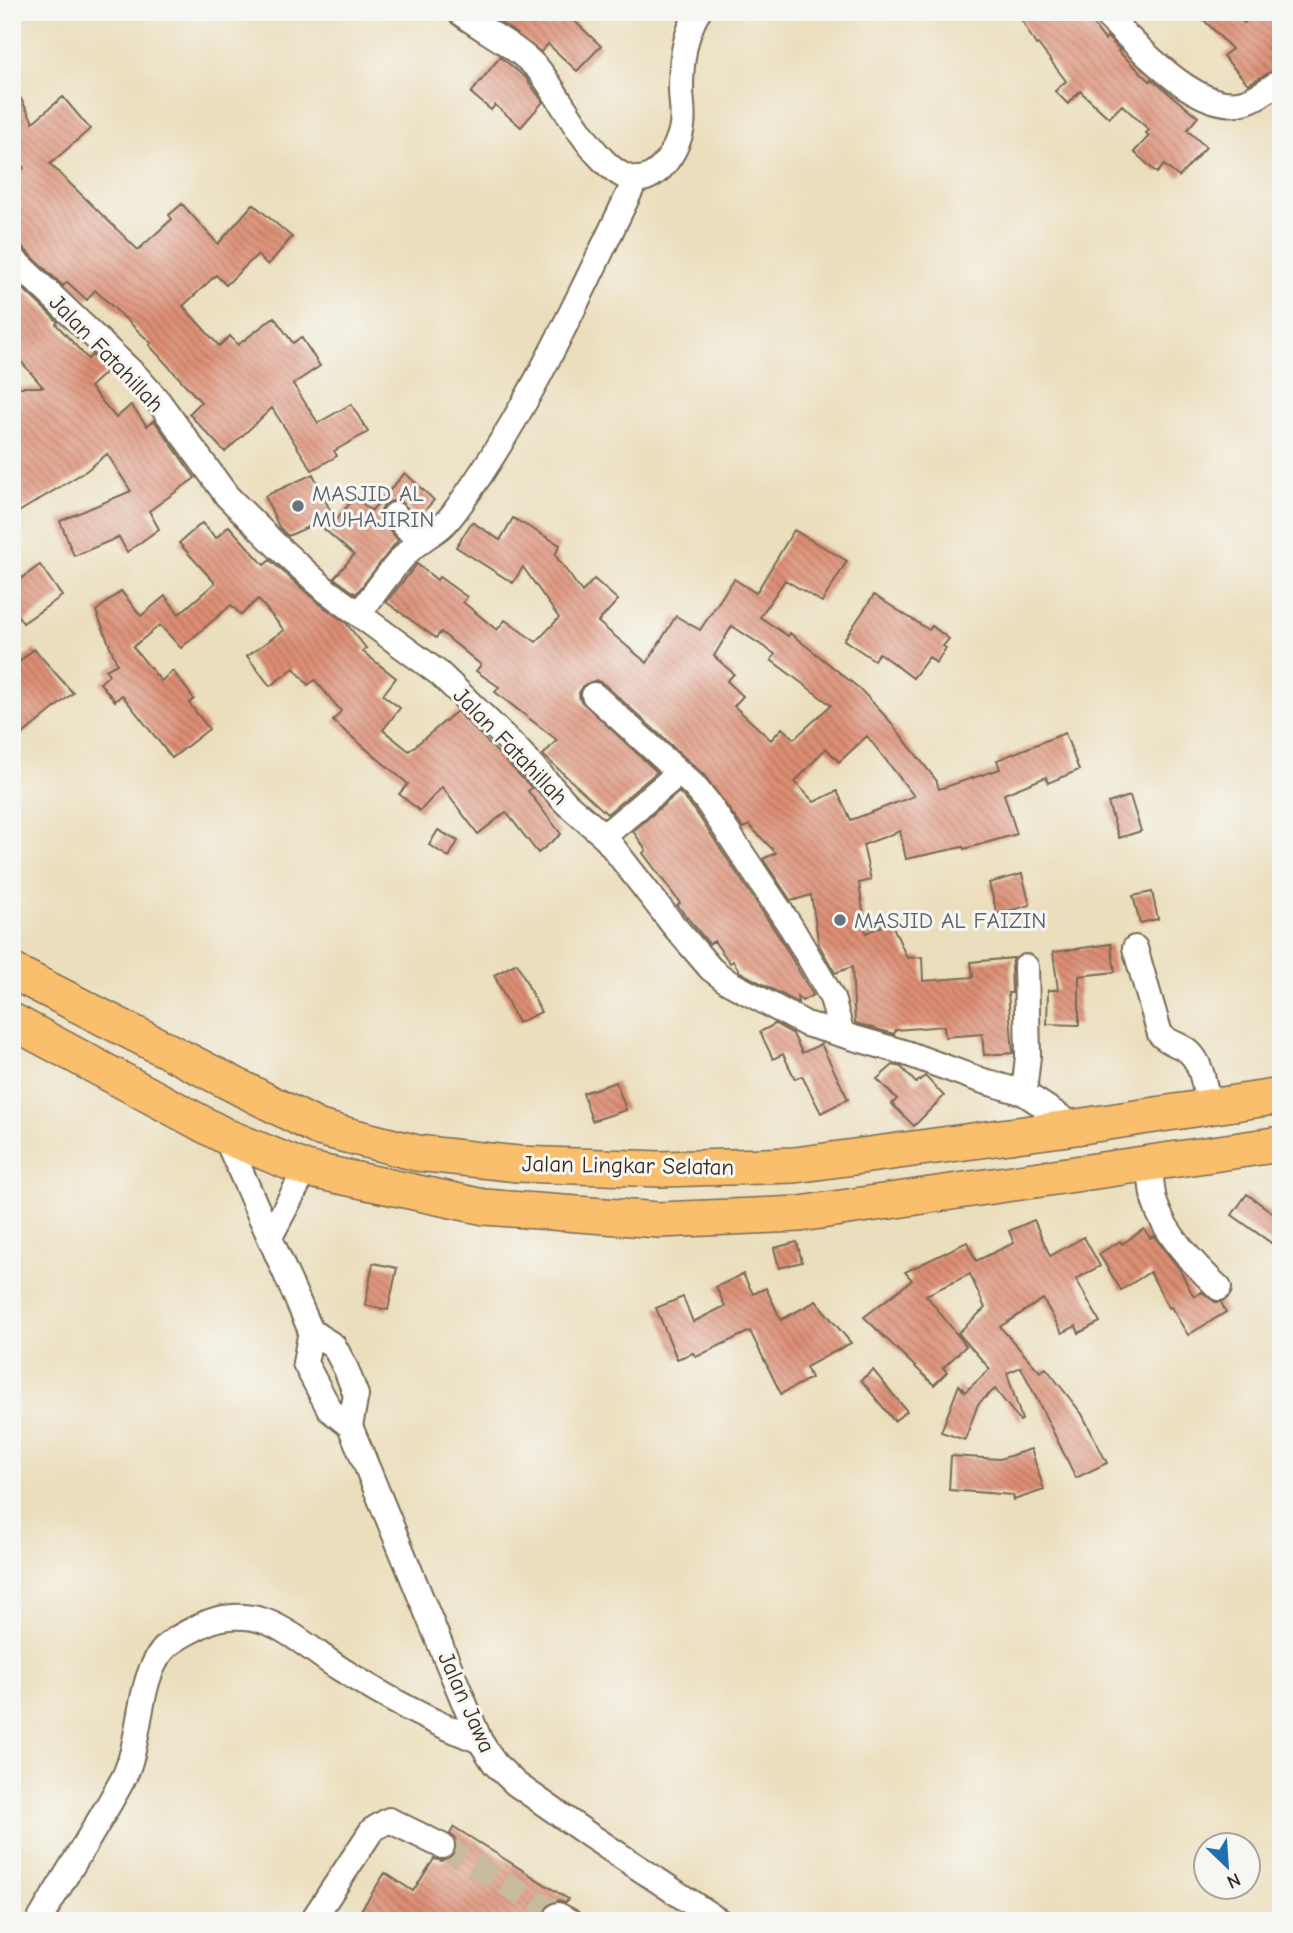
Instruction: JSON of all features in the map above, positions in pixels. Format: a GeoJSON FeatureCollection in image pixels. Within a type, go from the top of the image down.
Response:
{"type":"FeatureCollection","features":[{"type":"Feature","properties":{"kind":"highway","name":"Jalan Lingkar Selatan"},"geometry":{"type":"LineString","coordinates":[[12,971],[319,1128],[417,1153],[518,1164],[661,1170],[796,1165],[1281,1096]]}},
{"type":"Feature","properties":{"kind":"highway","name":"Jalan Lingkar Selatan"},"geometry":{"type":"LineString","coordinates":[[17,1030],[225,1136],[306,1169],[484,1207],[645,1219],[800,1214],[1281,1144]]}},
{"type":"Feature","properties":{"kind":"highway"},"geometry":{"type":"LineString","coordinates":[[415,1193],[417,1153]]}},
{"type":"Feature","properties":{"kind":"street"},"geometry":{"type":"LineString","coordinates":[[459,12],[536,67],[606,164],[623,176],[636,179],[648,178],[657,173],[670,155],[681,132],[684,47],[698,12]]}},
{"type":"Feature","properties":{"kind":"street"},"geometry":{"type":"LineString","coordinates":[[1103,12],[1163,68],[1189,88],[1216,102],[1245,102],[1281,81]]}},
{"type":"Feature","properties":{"kind":"street"},"geometry":{"type":"LineString","coordinates":[[359,614],[406,554],[439,530],[451,517],[499,446],[539,379],[636,179]]}},
{"type":"Feature","properties":{"kind":"street","name":"Jalan Fatahillah"},"geometry":{"type":"LineString","coordinates":[[12,258],[137,377],[159,402],[227,496],[327,591],[440,674],[517,748],[566,803],[604,836],[711,969],[728,982],[799,1020],[1024,1093],[1076,1127]]}},
{"type":"Feature","properties":{"kind":"street"},"geometry":{"type":"LineString","coordinates":[[395,516],[420,542]]}},
{"type":"Feature","properties":{"kind":"street"},"geometry":{"type":"LineString","coordinates":[[594,695],[706,800],[791,927],[832,998],[842,1034]]}},
{"type":"Feature","properties":{"kind":"street"},"geometry":{"type":"LineString","coordinates":[[604,836],[679,773]]}},
{"type":"Feature","properties":{"kind":"street"},"geometry":{"type":"LineString","coordinates":[[1135,948],[1160,1034],[1166,1041],[1187,1050],[1194,1057],[1209,1108]]}},
{"type":"Feature","properties":{"kind":"street"},"geometry":{"type":"LineString","coordinates":[[1024,1093],[1028,1056],[1026,967]]}},
{"type":"Feature","properties":{"kind":"street","name":"Jalan Jawa"},"geometry":{"type":"LineString","coordinates":[[225,1136],[311,1331],[334,1346],[346,1369],[356,1395],[351,1426]]}},
{"type":"Feature","properties":{"kind":"street"},"geometry":{"type":"LineString","coordinates":[[1150,1164],[1153,1195],[1159,1213],[1184,1250],[1219,1288]]}},
{"type":"Feature","properties":{"kind":"street"},"geometry":{"type":"LineString","coordinates":[[270,1237],[306,1169]]}},
{"type":"Feature","properties":{"kind":"street","name":"Jalan Jawa"},"geometry":{"type":"LineString","coordinates":[[311,1331],[305,1363],[330,1410],[351,1426],[480,1741],[495,1764],[516,1784],[719,1921]]}},
{"type":"Feature","properties":{"kind":"street"},"geometry":{"type":"LineString","coordinates":[[38,1921],[124,1777],[136,1742],[154,1663],[167,1646],[206,1623],[226,1617],[245,1617],[268,1622],[382,1695],[480,1741]]}},
{"type":"Feature","properties":{"kind":"street"},"geometry":{"type":"LineString","coordinates":[[312,1921],[372,1830],[389,1820],[442,1846]]}},
{"type":"Feature","properties":{"kind":"building"},"geometry":{"type":"Polygon","coordinates":[[[486,12],[565,12],[601,46],[577,71],[548,44],[541,52],[486,12]]]}},
{"type":"Feature","properties":{"kind":"building"},"geometry":{"type":"Polygon","coordinates":[[[1017,12],[1084,12],[1105,40],[1107,37],[1150,81],[1151,79],[1198,117],[1187,130],[1206,147],[1179,177],[1164,165],[1157,173],[1134,152],[1149,136],[1146,133],[1149,130],[1122,105],[1109,118],[1080,91],[1068,104],[1055,91],[1066,81],[1038,44],[1036,45],[1017,12]]]}},
{"type":"Feature","properties":{"kind":"building"},"geometry":{"type":"Polygon","coordinates":[[[1196,12],[1233,12],[1244,23],[1255,12],[1281,12],[1281,66],[1248,84],[1223,56],[1232,49],[1196,12]]]}},
{"type":"Feature","properties":{"kind":"building"},"geometry":{"type":"Polygon","coordinates":[[[500,57],[526,78],[543,102],[521,127],[495,105],[491,110],[471,93],[500,57]]]}},
{"type":"Feature","properties":{"kind":"building"},"geometry":{"type":"Polygon","coordinates":[[[12,82],[33,122],[63,97],[90,129],[50,164],[138,250],[172,219],[169,215],[182,204],[218,244],[253,204],[292,237],[268,265],[257,255],[226,285],[216,275],[183,306],[219,346],[230,336],[238,345],[274,317],[293,343],[301,337],[320,366],[293,384],[318,423],[351,404],[368,432],[334,451],[337,456],[312,470],[272,408],[225,452],[189,414],[201,402],[149,345],[151,343],[95,290],[87,300],[67,282],[63,286],[22,247],[12,244],[12,180],[24,168],[12,146],[12,82]]]}},
{"type":"Feature","properties":{"kind":"building"},"geometry":{"type":"Polygon","coordinates":[[[13,279],[58,322],[56,324],[88,359],[92,355],[108,370],[90,387],[116,418],[131,405],[147,426],[154,420],[195,478],[149,511],[159,529],[127,552],[119,537],[74,556],[60,521],[131,491],[107,454],[86,471],[12,516],[12,387],[43,387],[12,351],[13,279]]]}},
{"type":"Feature","properties":{"kind":"building"},"geometry":{"type":"Polygon","coordinates":[[[405,473],[434,500],[418,518],[400,501],[391,501],[384,505],[381,519],[398,540],[356,594],[334,578],[354,555],[317,523],[288,536],[279,527],[265,496],[313,474],[335,521],[355,497],[371,511],[405,473]]]}},
{"type":"Feature","properties":{"kind":"building"},"geometry":{"type":"Polygon","coordinates":[[[513,518],[560,545],[555,555],[582,592],[594,579],[618,600],[598,622],[647,663],[676,616],[700,630],[734,579],[756,593],[794,530],[847,561],[822,602],[785,580],[760,617],[788,636],[790,633],[860,689],[888,719],[936,780],[939,789],[1000,769],[997,760],[1065,733],[1079,770],[1048,783],[1046,777],[1004,794],[1017,834],[964,849],[963,847],[906,859],[900,831],[863,845],[871,880],[859,883],[866,933],[891,922],[907,958],[922,957],[923,981],[973,977],[971,962],[1014,958],[1011,967],[1012,993],[1008,993],[1013,1053],[984,1055],[982,1034],[945,1037],[944,1026],[896,1030],[894,1034],[855,1023],[852,967],[835,973],[819,945],[811,895],[791,901],[763,859],[776,853],[749,825],[743,828],[704,775],[604,684],[596,680],[584,685],[579,693],[580,700],[657,772],[607,814],[543,755],[557,740],[495,692],[499,687],[476,671],[481,665],[441,632],[436,638],[386,602],[417,564],[437,580],[439,577],[467,597],[463,602],[497,630],[505,620],[536,642],[559,618],[523,567],[513,583],[456,547],[472,522],[500,540],[513,518]],[[732,626],[714,656],[734,674],[727,681],[743,696],[734,706],[771,740],[782,728],[794,739],[831,705],[771,660],[775,654],[732,626]],[[867,736],[839,762],[826,748],[795,782],[814,802],[837,791],[851,820],[914,796],[867,736]]]}},
{"type":"Feature","properties":{"kind":"building"},"geometry":{"type":"Polygon","coordinates":[[[202,523],[216,538],[229,526],[264,565],[270,560],[317,602],[346,623],[366,648],[362,651],[396,678],[383,695],[400,708],[383,730],[409,751],[457,711],[532,788],[528,791],[561,834],[538,853],[506,812],[478,834],[442,787],[420,811],[399,794],[408,784],[333,721],[341,711],[315,680],[308,685],[294,668],[270,686],[247,656],[284,630],[258,599],[241,615],[231,605],[181,648],[160,625],[133,647],[161,681],[173,671],[194,699],[189,703],[209,729],[172,758],[122,695],[115,701],[100,683],[109,675],[106,670],[117,664],[96,611],[121,591],[141,616],[165,596],[179,614],[215,583],[179,543],[202,523]]]}},
{"type":"Feature","properties":{"kind":"building"},"geometry":{"type":"Polygon","coordinates":[[[40,565],[62,596],[23,623],[12,607],[12,585],[40,565]]]}},
{"type":"Feature","properties":{"kind":"building"},"geometry":{"type":"Polygon","coordinates":[[[874,595],[929,630],[932,626],[949,639],[936,663],[929,657],[913,678],[879,653],[874,660],[844,640],[874,595]]]}},
{"type":"Feature","properties":{"kind":"building"},"geometry":{"type":"Polygon","coordinates":[[[34,649],[73,693],[12,743],[12,668],[34,649]]]}},
{"type":"Feature","properties":{"kind":"building"},"geometry":{"type":"Polygon","coordinates":[[[679,792],[694,809],[778,935],[813,995],[802,1001],[797,996],[798,1003],[740,972],[714,941],[709,944],[677,905],[680,903],[643,853],[646,850],[633,831],[679,792]]]}},
{"type":"Feature","properties":{"kind":"building"},"geometry":{"type":"Polygon","coordinates":[[[1130,796],[1141,831],[1119,838],[1108,803],[1130,796]]]}},
{"type":"Feature","properties":{"kind":"building"},"geometry":{"type":"Polygon","coordinates":[[[438,830],[458,841],[449,857],[429,845],[438,830]]]}},
{"type":"Feature","properties":{"kind":"building"},"geometry":{"type":"Polygon","coordinates":[[[1022,874],[1030,905],[997,914],[989,883],[1022,874]]]}},
{"type":"Feature","properties":{"kind":"building"},"geometry":{"type":"Polygon","coordinates":[[[1152,892],[1158,919],[1140,923],[1133,896],[1152,892]]]}},
{"type":"Feature","properties":{"kind":"building"},"geometry":{"type":"Polygon","coordinates":[[[1111,944],[1115,972],[1079,976],[1079,1025],[1047,1024],[1048,990],[1058,990],[1053,952],[1111,944]]]}},
{"type":"Feature","properties":{"kind":"building"},"geometry":{"type":"Polygon","coordinates":[[[517,963],[541,1012],[518,1023],[494,975],[517,963]]]}},
{"type":"Feature","properties":{"kind":"building"},"geometry":{"type":"Polygon","coordinates":[[[775,1024],[793,1034],[802,1053],[821,1044],[848,1099],[821,1113],[802,1076],[795,1079],[783,1054],[773,1059],[760,1032],[775,1024]]]}},
{"type":"Feature","properties":{"kind":"building"},"geometry":{"type":"Polygon","coordinates":[[[893,1065],[901,1067],[916,1083],[925,1076],[944,1096],[914,1126],[892,1104],[897,1099],[877,1079],[893,1065]]]}},
{"type":"Feature","properties":{"kind":"building"},"geometry":{"type":"Polygon","coordinates":[[[616,1082],[626,1110],[592,1121],[583,1093],[616,1082]]]}},
{"type":"Feature","properties":{"kind":"building"},"geometry":{"type":"Polygon","coordinates":[[[1247,1194],[1281,1219],[1281,1250],[1232,1215],[1247,1194]]]}},
{"type":"Feature","properties":{"kind":"building"},"geometry":{"type":"Polygon","coordinates":[[[1034,1220],[1050,1256],[1084,1237],[1100,1266],[1076,1279],[1100,1322],[1079,1333],[1076,1326],[1062,1333],[1043,1299],[1000,1327],[1040,1372],[1046,1368],[1082,1414],[1107,1463],[1076,1478],[1021,1367],[1007,1373],[1022,1420],[1020,1421],[995,1389],[978,1404],[965,1440],[941,1432],[959,1385],[965,1392],[990,1369],[958,1333],[985,1308],[970,1274],[926,1295],[966,1346],[943,1368],[947,1372],[934,1385],[864,1317],[912,1280],[905,1272],[967,1242],[976,1261],[1014,1243],[1009,1231],[1034,1220]]]}},
{"type":"Feature","properties":{"kind":"building"},"geometry":{"type":"Polygon","coordinates":[[[1144,1229],[1150,1238],[1154,1236],[1180,1270],[1194,1297],[1202,1292],[1215,1302],[1221,1302],[1226,1312],[1188,1335],[1171,1307],[1169,1308],[1150,1272],[1121,1290],[1099,1254],[1120,1241],[1122,1244],[1144,1229]]]}},
{"type":"Feature","properties":{"kind":"building"},"geometry":{"type":"Polygon","coordinates":[[[797,1242],[802,1262],[779,1268],[774,1248],[797,1242]]]}},
{"type":"Feature","properties":{"kind":"building"},"geometry":{"type":"Polygon","coordinates":[[[373,1263],[397,1268],[388,1310],[365,1305],[373,1263]]]}},
{"type":"Feature","properties":{"kind":"building"},"geometry":{"type":"Polygon","coordinates":[[[743,1274],[753,1294],[766,1288],[781,1320],[816,1301],[851,1343],[806,1367],[811,1378],[781,1394],[750,1331],[696,1357],[693,1353],[677,1359],[656,1308],[683,1297],[693,1322],[725,1306],[716,1287],[743,1274]]]}},
{"type":"Feature","properties":{"kind":"building"},"geometry":{"type":"Polygon","coordinates":[[[873,1370],[907,1411],[894,1421],[861,1380],[873,1370]]]}},
{"type":"Feature","properties":{"kind":"building"},"geometry":{"type":"Polygon","coordinates":[[[1031,1449],[1044,1490],[1014,1500],[1013,1495],[949,1490],[951,1456],[1000,1459],[1031,1449]]]}},
{"type":"Feature","properties":{"kind":"building"},"geometry":{"type":"Polygon","coordinates":[[[454,1827],[568,1899],[566,1902],[558,1900],[550,1903],[545,1909],[545,1921],[354,1921],[385,1873],[413,1891],[434,1859],[442,1861],[451,1858],[457,1846],[455,1838],[450,1834],[454,1827]]]}},
{"type":"Feature","properties":{"kind":"tunnel"},"geometry":{"type":"LineString","coordinates":[[442,1846],[558,1915]]}},
{"type":"Feature","properties":{"kind":"place","name":"MASJID AL MUHAJIRIN"},"geometry":{"type":"Point","coordinates":[298,506]}},
{"type":"Feature","properties":{"kind":"place","name":"MASJID AL FAIZIN"},"geometry":{"type":"Point","coordinates":[840,920]}}]}
